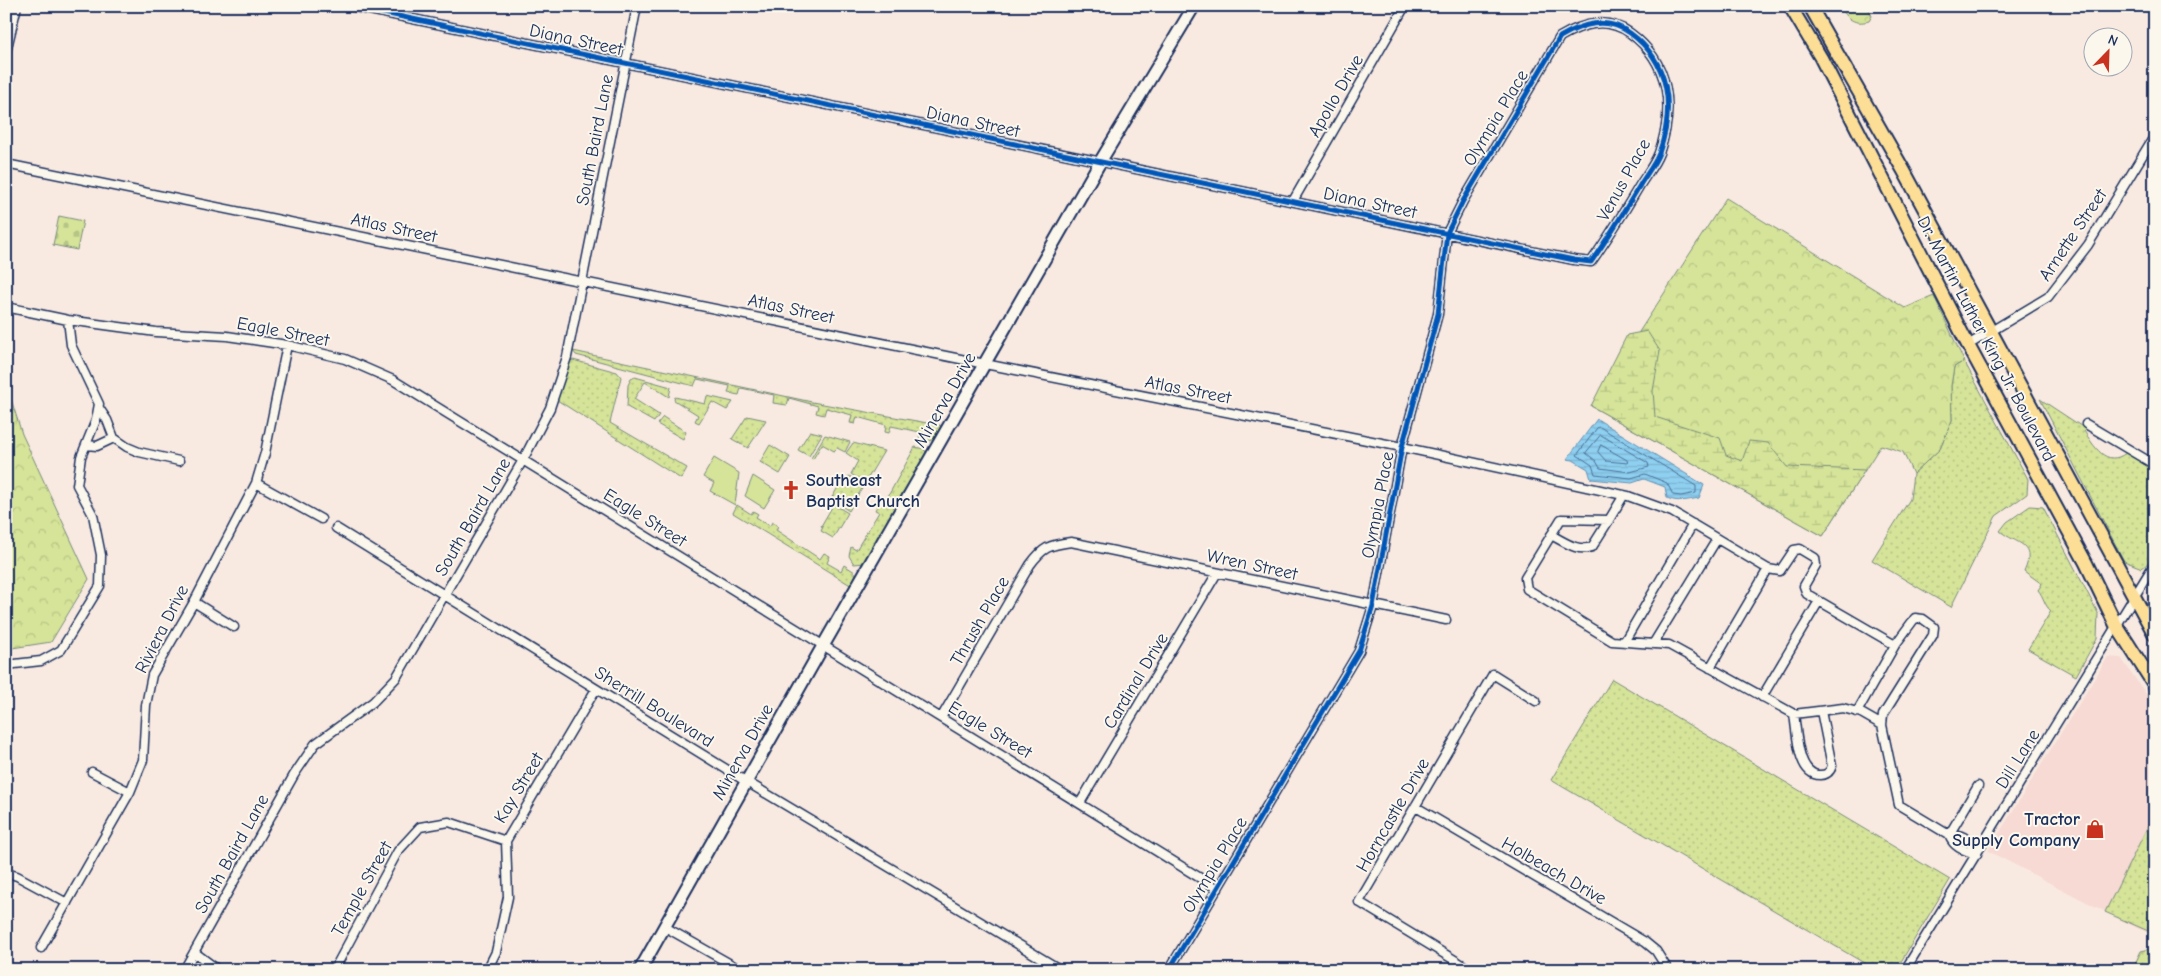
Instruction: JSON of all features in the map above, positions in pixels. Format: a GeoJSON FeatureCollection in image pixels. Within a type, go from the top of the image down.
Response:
{"type":"FeatureCollection","features":[{"type":"Feature","properties":{"kind":"main road","name":"Dr. Martin Luther King Jr. Boulevard"},"geometry":{"type":"LineString","coordinates":[[1790,6],[1821,58],[1968,345],[2086,564],[2116,625],[2155,686]]}},
{"type":"Feature","properties":{"kind":"main road","name":"Dr. Martin Luther King Jr. Boulevard"},"geometry":{"type":"LineString","coordinates":[[1810,6],[1904,171],[2133,598],[2155,635]]}},
{"type":"Feature","properties":{"kind":"street"},"geometry":{"type":"LineString","coordinates":[[6,52],[17,6]]}},
{"type":"Feature","properties":{"kind":"street","name":"Diana Street"},"geometry":{"type":"LineString","coordinates":[[350,6],[625,66],[1591,262]]}},
{"type":"Feature","properties":{"kind":"street","name":"South Baird Lane"},"geometry":{"type":"LineString","coordinates":[[184,970],[294,775],[315,744],[372,702],[396,678],[523,460],[550,408],[566,357],[636,6]]}},
{"type":"Feature","properties":{"kind":"street","name":"Minerva Drive"},"geometry":{"type":"LineString","coordinates":[[640,970],[1100,162],[1194,6]]}},
{"type":"Feature","properties":{"kind":"street","name":"Apollo Drive"},"geometry":{"type":"LineString","coordinates":[[1293,201],[1405,6]]}},
{"type":"Feature","properties":{"kind":"street","name":"Olympia Place"},"geometry":{"type":"LineString","coordinates":[[1169,970],[1359,651],[1373,606],[1402,448],[1438,314],[1447,233],[1463,201],[1560,38],[1578,26],[1602,22],[1626,31]]}},
{"type":"Feature","properties":{"kind":"street","name":"Venus Place"},"geometry":{"type":"LineString","coordinates":[[1591,262],[1610,236],[1659,154],[1669,112],[1663,78],[1655,58],[1642,42],[1626,31]]}},
{"type":"Feature","properties":{"kind":"street","name":"Arnette Street"},"geometry":{"type":"LineString","coordinates":[[1968,345],[2048,297],[2088,245],[2155,135]]}},
{"type":"Feature","properties":{"kind":"street","name":"Atlas Street"},"geometry":{"type":"LineString","coordinates":[[6,164],[1402,448],[1624,495],[1646,501],[1672,512],[1768,569]]}},
{"type":"Feature","properties":{"kind":"street","name":"Eagle Street"},"geometry":{"type":"LineString","coordinates":[[6,307],[68,320],[156,332],[227,336],[287,345],[345,359],[393,380],[1218,889]]}},
{"type":"Feature","properties":{"kind":"street"},"geometry":{"type":"LineString","coordinates":[[6,665],[41,661],[61,650],[100,586],[101,555],[93,515],[78,485],[81,457],[96,420],[99,404],[71,345],[68,320]]}},
{"type":"Feature","properties":{"kind":"street","name":"Riviera Drive"},"geometry":{"type":"LineString","coordinates":[[41,948],[130,792],[143,760],[146,705],[152,675],[194,602],[256,483],[287,345]]}},
{"type":"Feature","properties":{"kind":"street"},"geometry":{"type":"LineString","coordinates":[[99,408],[108,420],[114,438],[139,452],[178,461]]}},
{"type":"Feature","properties":{"kind":"street"},"geometry":{"type":"LineString","coordinates":[[2086,424],[2155,465]]}},
{"type":"Feature","properties":{"kind":"street"},"geometry":{"type":"LineString","coordinates":[[86,445],[97,446],[114,438]]}},
{"type":"Feature","properties":{"kind":"street"},"geometry":{"type":"LineString","coordinates":[[256,483],[321,519]]}},
{"type":"Feature","properties":{"kind":"street"},"geometry":{"type":"LineString","coordinates":[[1551,535],[1576,548],[1584,550],[1592,547],[1624,495]]}},
{"type":"Feature","properties":{"kind":"street"},"geometry":{"type":"LineString","coordinates":[[1609,520],[1561,519],[1526,578],[1527,589],[1612,641],[1669,645],[1794,714],[1843,708],[1857,712],[1882,725]]}},
{"type":"Feature","properties":{"kind":"street"},"geometry":{"type":"LineString","coordinates":[[1624,642],[1693,524]]}},
{"type":"Feature","properties":{"kind":"street","name":"Sherrill Boulevard"},"geometry":{"type":"LineString","coordinates":[[336,528],[746,782],[1061,970]]}},
{"type":"Feature","properties":{"kind":"street"},"geometry":{"type":"LineString","coordinates":[[1653,644],[1717,539]]}},
{"type":"Feature","properties":{"kind":"street","name":"Wren Street"},"geometry":{"type":"LineString","coordinates":[[1052,544],[1071,542],[1446,620]]}},
{"type":"Feature","properties":{"kind":"street","name":"Thrush Place"},"geometry":{"type":"LineString","coordinates":[[941,718],[1030,565],[1039,553],[1052,544]]}},
{"type":"Feature","properties":{"kind":"street"},"geometry":{"type":"LineString","coordinates":[[1710,668],[1768,569],[1780,571],[1794,550],[1800,549],[1815,558],[1816,565],[1804,586],[1806,594],[1895,645]]}},
{"type":"Feature","properties":{"kind":"street","name":"Dill Lane"},"geometry":{"type":"LineString","coordinates":[[1905,970],[2155,562]]}},
{"type":"Feature","properties":{"kind":"street","name":"Cardinal Drive"},"geometry":{"type":"LineString","coordinates":[[1080,803],[1217,573]]}},
{"type":"Feature","properties":{"kind":"street"},"geometry":{"type":"LineString","coordinates":[[1762,697],[1819,601]]}},
{"type":"Feature","properties":{"kind":"street"},"geometry":{"type":"LineString","coordinates":[[194,602],[234,627]]}},
{"type":"Feature","properties":{"kind":"street"},"geometry":{"type":"LineString","coordinates":[[1857,712],[1895,645],[1915,618],[1923,619],[1934,627],[1933,636],[1884,715],[1882,725],[1899,805],[1949,835],[1953,844],[1962,850],[1977,854]]}},
{"type":"Feature","properties":{"kind":"street","name":"Horncastle Drive"},"geometry":{"type":"LineString","coordinates":[[1471,970],[1359,902],[1416,808],[1492,674],[1536,701]]}},
{"type":"Feature","properties":{"kind":"street","name":"Kay Street"},"geometry":{"type":"LineString","coordinates":[[487,970],[496,952],[508,896],[506,840],[596,689]]}},
{"type":"Feature","properties":{"kind":"street"},"geometry":{"type":"LineString","coordinates":[[1794,714],[1802,762],[1808,771],[1817,775],[1824,775],[1830,771],[1832,766],[1821,711]]}},
{"type":"Feature","properties":{"kind":"street"},"geometry":{"type":"LineString","coordinates":[[92,772],[130,792]]}},
{"type":"Feature","properties":{"kind":"street"},"geometry":{"type":"LineString","coordinates":[[1949,835],[1978,786]]}},
{"type":"Feature","properties":{"kind":"street","name":"Holbeach Drive"},"geometry":{"type":"LineString","coordinates":[[1416,808],[1645,942],[1656,951],[1668,970]]}},
{"type":"Feature","properties":{"kind":"street","name":"Temple Street"},"geometry":{"type":"LineString","coordinates":[[334,970],[398,851],[420,827],[450,822],[506,840]]}},
{"type":"Feature","properties":{"kind":"street"},"geometry":{"type":"LineString","coordinates":[[1949,835],[1958,834],[1969,840],[1977,854]]}},
{"type":"Feature","properties":{"kind":"street"},"geometry":{"type":"LineString","coordinates":[[6,873],[18,876],[67,903]]}},
{"type":"Feature","properties":{"kind":"street"},"geometry":{"type":"LineString","coordinates":[[665,927],[741,970]]}},
{"type":"Feature","properties":{"kind":"street"},"geometry":{"type":"LineString","coordinates":[[194,952],[218,970]]}},
{"type":"Feature","properties":{"kind":"shaded area"},"geometry":{"type":"Polygon","coordinates":[[[2108,657],[2121,658],[2155,707],[2155,935],[2139,929],[1988,851],[2108,657]]]}},
{"type":"Feature","properties":{"kind":"green space"},"geometry":{"type":"Polygon","coordinates":[[[1867,6],[1872,16],[1869,21],[1864,22],[1852,20],[1841,7],[1867,6]]]}},
{"type":"Feature","properties":{"kind":"green space"},"geometry":{"type":"Polygon","coordinates":[[[1726,198],[1905,308],[1934,296],[1964,361],[1954,367],[1951,386],[1952,420],[1940,449],[1913,474],[1903,452],[1881,445],[1823,536],[1591,406],[1726,198]]]}},
{"type":"Feature","properties":{"kind":"green space"},"geometry":{"type":"Polygon","coordinates":[[[59,216],[83,221],[77,250],[53,245],[59,216]]]}},
{"type":"Feature","properties":{"kind":"green space"},"geometry":{"type":"Polygon","coordinates":[[[1647,331],[1660,351],[1653,391],[1655,417],[1720,438],[1726,455],[1742,461],[1749,441],[1768,443],[1787,467],[1865,470],[1823,536],[1591,406],[1627,335],[1647,331]]]}},
{"type":"Feature","properties":{"kind":"green space"},"geometry":{"type":"Polygon","coordinates":[[[573,351],[812,402],[944,426],[934,439],[928,441],[919,440],[920,432],[891,426],[889,433],[885,432],[886,425],[857,417],[855,424],[850,423],[852,415],[826,408],[824,415],[816,413],[818,406],[789,398],[787,405],[773,403],[774,395],[741,388],[739,395],[728,393],[730,386],[697,379],[694,386],[576,355],[573,351]]]}},
{"type":"Feature","properties":{"kind":"green space"},"geometry":{"type":"Polygon","coordinates":[[[573,360],[617,372],[621,377],[610,423],[687,468],[681,479],[557,400],[570,361],[573,360]]]}},
{"type":"Feature","properties":{"kind":"green space"},"geometry":{"type":"Polygon","coordinates":[[[1964,361],[2028,479],[2027,494],[1996,516],[1951,607],[1872,560],[1910,499],[1913,474],[1940,449],[1952,420],[1951,386],[1954,367],[1964,361]]]}},
{"type":"Feature","properties":{"kind":"green space"},"geometry":{"type":"Polygon","coordinates":[[[635,377],[671,387],[669,397],[645,382],[634,399],[659,415],[654,422],[627,407],[628,385],[631,379],[635,377]]]}},
{"type":"Feature","properties":{"kind":"green space"},"geometry":{"type":"Polygon","coordinates":[[[6,383],[22,434],[89,579],[51,642],[12,648],[6,644],[6,383]]]}},
{"type":"Feature","properties":{"kind":"green space"},"geometry":{"type":"Polygon","coordinates":[[[707,396],[733,402],[727,410],[712,402],[699,423],[695,421],[698,415],[674,400],[675,397],[705,404],[707,396]]]}},
{"type":"Feature","properties":{"kind":"green space"},"geometry":{"type":"Polygon","coordinates":[[[2040,399],[2087,430],[2084,431],[2096,449],[2107,457],[2119,457],[2126,453],[2155,470],[2155,552],[2142,568],[2124,561],[2040,399]]]}},
{"type":"Feature","properties":{"kind":"green space"},"geometry":{"type":"Polygon","coordinates":[[[747,416],[766,420],[748,448],[732,439],[747,416]]]}},
{"type":"Feature","properties":{"kind":"green space"},"geometry":{"type":"Polygon","coordinates":[[[663,417],[686,432],[683,439],[657,424],[663,417]]]}},
{"type":"Feature","properties":{"kind":"green space"},"geometry":{"type":"Polygon","coordinates":[[[810,431],[822,434],[809,456],[798,450],[810,431]]]}},
{"type":"Feature","properties":{"kind":"green space"},"geometry":{"type":"Polygon","coordinates":[[[825,435],[850,442],[845,452],[837,448],[834,451],[822,444],[813,459],[811,458],[825,435]]]}},
{"type":"Feature","properties":{"kind":"green space"},"geometry":{"type":"Polygon","coordinates":[[[853,443],[884,451],[865,483],[851,474],[858,461],[846,453],[853,443]]]}},
{"type":"Feature","properties":{"kind":"green space"},"geometry":{"type":"Polygon","coordinates":[[[770,445],[790,457],[780,474],[760,462],[770,445]]]}},
{"type":"Feature","properties":{"kind":"green space"},"geometry":{"type":"Polygon","coordinates":[[[915,447],[924,449],[928,456],[865,563],[854,564],[849,556],[851,547],[856,550],[879,512],[875,510],[881,498],[886,500],[915,447]]]}},
{"type":"Feature","properties":{"kind":"green space"},"geometry":{"type":"Polygon","coordinates":[[[714,458],[739,473],[735,505],[710,491],[714,483],[703,477],[714,458]]]}},
{"type":"Feature","properties":{"kind":"green space"},"geometry":{"type":"Polygon","coordinates":[[[753,476],[775,490],[764,508],[745,496],[753,476]]]}},
{"type":"Feature","properties":{"kind":"green space"},"geometry":{"type":"Polygon","coordinates":[[[849,476],[864,485],[849,511],[831,499],[840,484],[844,486],[849,476]]]}},
{"type":"Feature","properties":{"kind":"green space"},"geometry":{"type":"Polygon","coordinates":[[[831,503],[848,513],[833,538],[821,531],[823,527],[821,526],[832,507],[829,505],[831,503]]]}},
{"type":"Feature","properties":{"kind":"green space"},"geometry":{"type":"Polygon","coordinates":[[[737,505],[751,514],[753,511],[758,514],[756,517],[770,526],[772,522],[778,526],[776,530],[820,559],[824,553],[830,556],[827,563],[841,571],[844,565],[855,572],[856,580],[852,586],[733,513],[737,505]]]}},
{"type":"Feature","properties":{"kind":"green space"},"geometry":{"type":"Polygon","coordinates":[[[2030,506],[2043,507],[2098,613],[2097,638],[2076,676],[2028,649],[2051,611],[2038,590],[2042,584],[2024,571],[2027,562],[2027,549],[2000,531],[2007,522],[2030,506]]]}},
{"type":"Feature","properties":{"kind":"green space"},"geometry":{"type":"Polygon","coordinates":[[[1612,679],[1950,880],[1896,970],[1876,970],[1551,780],[1612,679]]]}},
{"type":"Feature","properties":{"kind":"green space"},"geometry":{"type":"Polygon","coordinates":[[[2155,812],[2155,934],[2105,912],[2155,812]]]}},
{"type":"Feature","properties":{"kind":"green space"},"geometry":{"type":"Polygon","coordinates":[[[2155,948],[2155,970],[2132,970],[2141,951],[2155,948]]]}},
{"type":"Feature","properties":{"kind":"water"},"geometry":{"type":"Polygon","coordinates":[[[1597,419],[1704,485],[1699,498],[1683,501],[1671,500],[1667,498],[1665,487],[1644,479],[1632,483],[1591,479],[1588,469],[1573,460],[1567,459],[1597,419]]]}},
{"type":"Feature","properties":{"kind":"cycle path"},"geometry":{"type":"LineString","coordinates":[[350,6],[656,71],[1268,196],[1421,228],[1574,260],[1591,262],[1655,161],[1664,136],[1667,119],[1666,87],[1654,58],[1643,45],[1630,33],[1621,28],[1603,23],[1577,28],[1560,37],[1463,201],[1447,233],[1438,314],[1402,447],[1373,606],[1359,651],[1169,970]]}},
{"type":"Feature","properties":{"kind":"place","name":"Southeast Baptist Church"},"geometry":{"type":"Point","coordinates":[791,490]}},
{"type":"Feature","properties":{"kind":"place","name":"Tractor Supply Company"},"geometry":{"type":"Point","coordinates":[2095,829]}}]}
